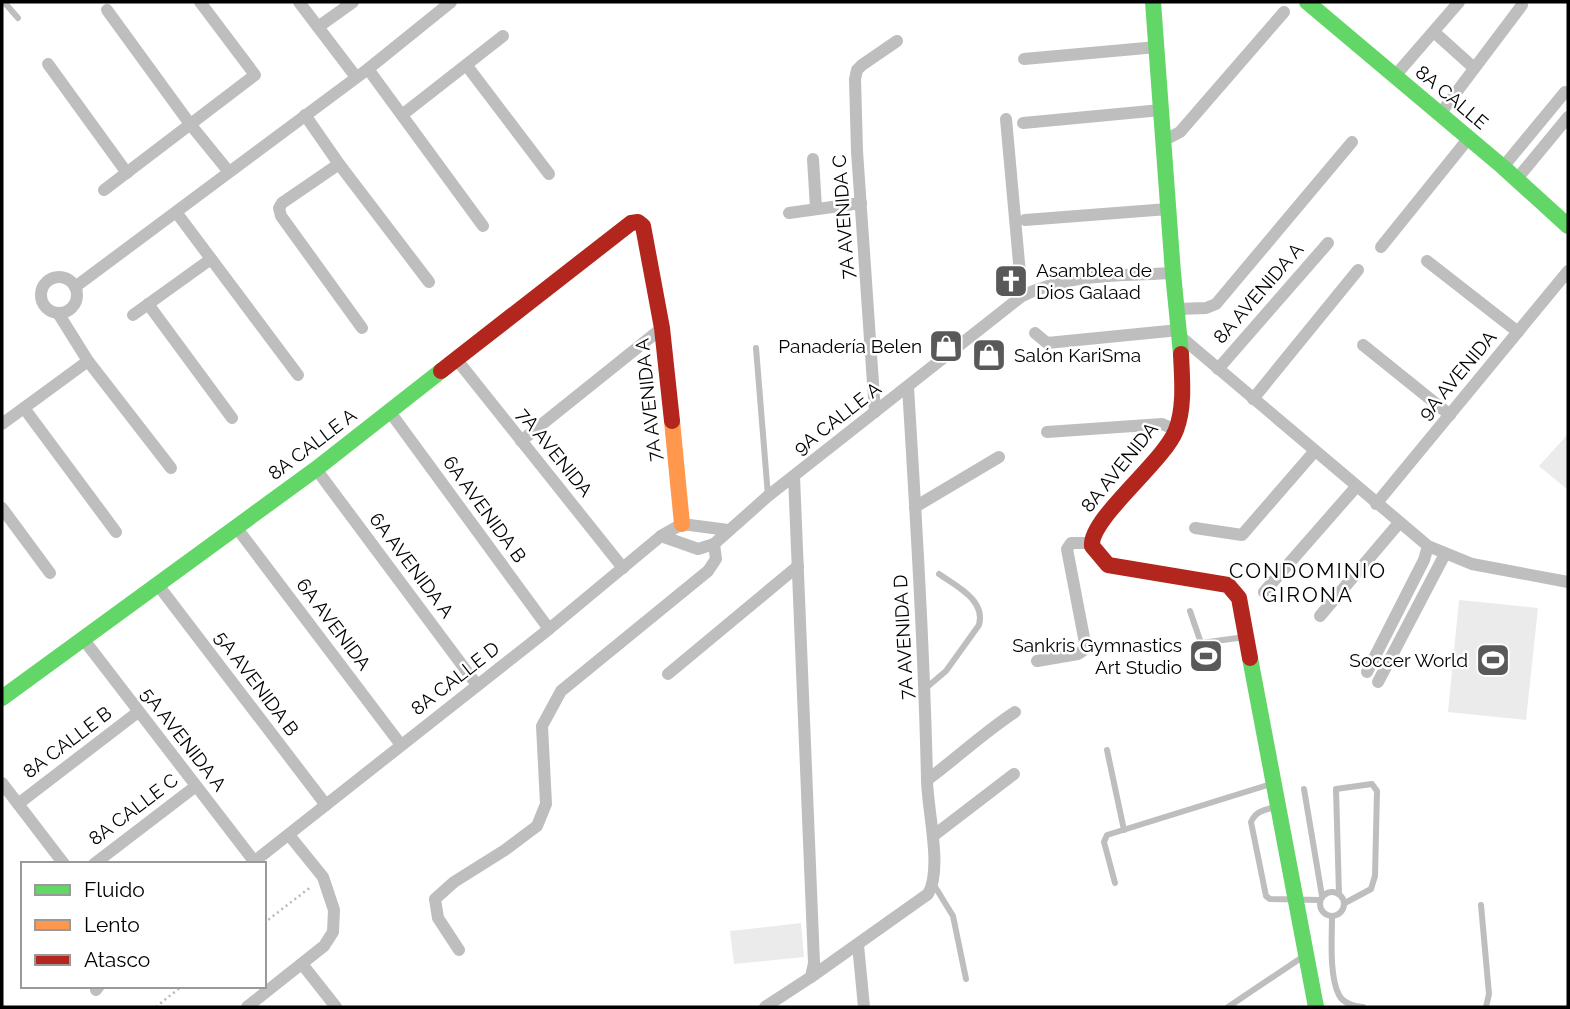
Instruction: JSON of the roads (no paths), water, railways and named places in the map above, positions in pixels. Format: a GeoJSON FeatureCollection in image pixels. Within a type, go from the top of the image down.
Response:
{"type":"FeatureCollection","features":[{"type":"Feature","properties":{"kind":"street"},"geometry":{"type":"LineString","coordinates":[[104,190],[255,75],[200,2]]}},
{"type":"Feature","properties":{"kind":"street"},"geometry":{"type":"LineString","coordinates":[[299,2],[356,78]]}},
{"type":"Feature","properties":{"kind":"street"},"geometry":{"type":"LineString","coordinates":[[318,27],[353,2]]}},
{"type":"Feature","properties":{"kind":"street"},"geometry":{"type":"LineString","coordinates":[[75,287],[368,69],[451,2]]}},
{"type":"Feature","properties":{"kind":"street","name":"8A AVENIDA"},"geometry":{"type":"LineString","coordinates":[[1153,2],[1180,333],[1182,393],[1176,430],[1150,468],[1099,524],[1092,534],[1091,543],[1095,553],[1108,565],[1227,585],[1239,598],[1316,1007]]}},
{"type":"Feature","properties":{"kind":"street","name":"8A CALLE"},"geometry":{"type":"LineString","coordinates":[[1307,2],[1503,167],[1568,226]]}},
{"type":"Feature","properties":{"kind":"street"},"geometry":{"type":"LineString","coordinates":[[1394,77],[1459,2]]}},
{"type":"Feature","properties":{"kind":"street"},"geometry":{"type":"LineString","coordinates":[[1440,114],[1522,5]]}},
{"type":"Feature","properties":{"kind":"street"},"geometry":{"type":"LineString","coordinates":[[107,10],[190,124],[229,172]]}},
{"type":"Feature","properties":{"kind":"street"},"geometry":{"type":"LineString","coordinates":[[1163,141],[1181,132],[1284,12]]}},
{"type":"Feature","properties":{"kind":"street"},"geometry":{"type":"LineString","coordinates":[[1434,32],[1474,68]]}},
{"type":"Feature","properties":{"kind":"street"},"geometry":{"type":"LineString","coordinates":[[402,115],[503,36]]}},
{"type":"Feature","properties":{"kind":"street","name":"7A AVENIDA C"},"geometry":{"type":"LineString","coordinates":[[875,412],[855,79],[857,70],[862,65],[897,41]]}},
{"type":"Feature","properties":{"kind":"street"},"geometry":{"type":"LineString","coordinates":[[1024,59],[1157,47]]}},
{"type":"Feature","properties":{"kind":"street"},"geometry":{"type":"LineString","coordinates":[[48,64],[127,173]]}},
{"type":"Feature","properties":{"kind":"street"},"geometry":{"type":"LineString","coordinates":[[467,65],[549,174]]}},
{"type":"Feature","properties":{"kind":"street"},"geometry":{"type":"LineString","coordinates":[[368,69],[483,226]]}},
{"type":"Feature","properties":{"kind":"street"},"geometry":{"type":"LineString","coordinates":[[1503,167],[1565,92]]}},
{"type":"Feature","properties":{"kind":"street"},"geometry":{"type":"LineString","coordinates":[[1023,123],[1161,110]]}},
{"type":"Feature","properties":{"kind":"street"},"geometry":{"type":"LineString","coordinates":[[305,115],[429,282]]}},
{"type":"Feature","properties":{"kind":"street"},"geometry":{"type":"LineString","coordinates":[[1516,180],[1568,117]]}},
{"type":"Feature","properties":{"kind":"street"},"geometry":{"type":"LineString","coordinates":[[1006,118],[1022,296]]}},
{"type":"Feature","properties":{"kind":"street"},"geometry":{"type":"LineString","coordinates":[[1381,247],[1468,139]]}},
{"type":"Feature","properties":{"kind":"street"},"geometry":{"type":"LineString","coordinates":[[1177,309],[1206,308],[1216,304],[1352,142]]}},
{"type":"Feature","properties":{"kind":"street"},"geometry":{"type":"LineString","coordinates":[[813,159],[817,208]]}},
{"type":"Feature","properties":{"kind":"street"},"geometry":{"type":"LineString","coordinates":[[339,164],[282,203],[279,208],[281,216],[362,328]]}},
{"type":"Feature","properties":{"kind":"street"},"geometry":{"type":"LineString","coordinates":[[789,213],[862,203]]}},
{"type":"Feature","properties":{"kind":"street"},"geometry":{"type":"LineString","coordinates":[[1025,220],[1168,209]]}},
{"type":"Feature","properties":{"kind":"street"},"geometry":{"type":"LineString","coordinates":[[176,212],[298,375]]}},
{"type":"Feature","properties":{"kind":"street","name":"8A CALLE A"},"geometry":{"type":"LineString","coordinates":[[2,698],[316,469],[620,230],[631,223],[638,222],[643,226]]}},
{"type":"Feature","properties":{"kind":"street","name":"7A AVENIDA A"},"geometry":{"type":"LineString","coordinates":[[643,226],[662,328],[682,524]]}},
{"type":"Feature","properties":{"kind":"street","name":"8A AVENIDA A"},"geometry":{"type":"LineString","coordinates":[[1218,369],[1328,243]]}},
{"type":"Feature","properties":{"kind":"street"},"geometry":{"type":"LineString","coordinates":[[133,315],[211,258]]}},
{"type":"Feature","properties":{"kind":"street"},"geometry":{"type":"LineString","coordinates":[[1427,261],[1518,332]]}},
{"type":"Feature","properties":{"kind":"street"},"geometry":{"type":"LineString","coordinates":[[1253,399],[1358,270]]}},
{"type":"Feature","properties":{"kind":"street","name":"9A AVENIDA"},"geometry":{"type":"LineString","coordinates":[[1376,503],[1568,271]]}},
{"type":"Feature","properties":{"kind":"street","name":"9A CALLE A"},"geometry":{"type":"LineString","coordinates":[[459,950],[438,918],[435,899],[454,882],[537,826],[546,804],[542,726],[561,691],[708,571],[715,561],[714,544],[768,496],[1022,296],[1074,278],[1173,273]]}},
{"type":"Feature","properties":{"kind":"street"},"geometry":{"type":"LineString","coordinates":[[59,277],[65,278],[75,287],[77,297],[74,306],[67,312],[58,313],[46,308],[41,295],[42,288],[52,279],[59,277]]}},
{"type":"Feature","properties":{"kind":"street"},"geometry":{"type":"LineString","coordinates":[[148,304],[232,418]]}},
{"type":"Feature","properties":{"kind":"street"},"geometry":{"type":"LineString","coordinates":[[58,313],[88,361],[171,468]]}},
{"type":"Feature","properties":{"kind":"street"},"geometry":{"type":"LineString","coordinates":[[521,441],[662,328]]}},
{"type":"Feature","properties":{"kind":"street"},"geometry":{"type":"LineString","coordinates":[[1035,333],[1047,343],[1180,333],[1314,452],[1428,546],[1472,564],[1568,582]]}},
{"type":"Feature","properties":{"kind":"street"},"geometry":{"type":"LineString","coordinates":[[1363,345],[1450,415]]}},
{"type":"Feature","properties":{"kind":"street","name":"7A AVENIDA"},"geometry":{"type":"LineString","coordinates":[[457,360],[623,568]]}},
{"type":"Feature","properties":{"kind":"street"},"geometry":{"type":"LineString","coordinates":[[2,424],[88,361]]}},
{"type":"Feature","properties":{"kind":"street","name":"7A AVENIDA D"},"geometry":{"type":"LineString","coordinates":[[908,387],[934,885]]}},
{"type":"Feature","properties":{"kind":"street"},"geometry":{"type":"LineString","coordinates":[[24,408],[116,532]]}},
{"type":"Feature","properties":{"kind":"street","name":"6A AVENIDA B"},"geometry":{"type":"LineString","coordinates":[[390,412],[549,629]]}},
{"type":"Feature","properties":{"kind":"street"},"geometry":{"type":"LineString","coordinates":[[1047,432],[1162,424],[1176,430]]}},
{"type":"Feature","properties":{"kind":"street"},"geometry":{"type":"LineString","coordinates":[[1195,528],[1242,535],[1314,452]]}},
{"type":"Feature","properties":{"kind":"street"},"geometry":{"type":"LineString","coordinates":[[915,507],[999,457]]}},
{"type":"Feature","properties":{"kind":"street","name":"6A AVENIDA A"},"geometry":{"type":"LineString","coordinates":[[316,469],[477,685]]}},
{"type":"Feature","properties":{"kind":"street"},"geometry":{"type":"LineString","coordinates":[[794,476],[814,963],[811,977]]}},
{"type":"Feature","properties":{"kind":"street"},"geometry":{"type":"LineString","coordinates":[[1264,592],[1356,487]]}},
{"type":"Feature","properties":{"kind":"street"},"geometry":{"type":"LineString","coordinates":[[2,508],[50,573]]}},
{"type":"Feature","properties":{"kind":"street"},"geometry":{"type":"LineString","coordinates":[[1320,616],[1399,523]]}},
{"type":"Feature","properties":{"kind":"street"},"geometry":{"type":"LineString","coordinates":[[682,524],[729,530]]}},
{"type":"Feature","properties":{"kind":"street","name":"8A CALLE D"},"geometry":{"type":"LineString","coordinates":[[254,862],[549,629],[661,536],[682,524]]}},
{"type":"Feature","properties":{"kind":"street","name":"6A AVENIDA"},"geometry":{"type":"LineString","coordinates":[[236,527],[401,745]]}},
{"type":"Feature","properties":{"kind":"street"},"geometry":{"type":"LineString","coordinates":[[661,536],[698,549],[714,544]]}},
{"type":"Feature","properties":{"kind":"street"},"geometry":{"type":"LineString","coordinates":[[1037,661],[1077,654],[1084,650],[1085,643],[1067,549],[1071,543],[1091,543]]}},
{"type":"Feature","properties":{"kind":"street"},"geometry":{"type":"LineString","coordinates":[[1367,672],[1428,546]]}},
{"type":"Feature","properties":{"kind":"street"},"geometry":{"type":"LineString","coordinates":[[1378,682],[1445,554]]}},
{"type":"Feature","properties":{"kind":"street"},"geometry":{"type":"LineString","coordinates":[[668,674],[798,566]]}},
{"type":"Feature","properties":{"kind":"street","name":"5A AVENIDA B"},"geometry":{"type":"LineString","coordinates":[[158,585],[326,805]]}},
{"type":"Feature","properties":{"kind":"street","name":"5A AVENIDA A"},"geometry":{"type":"LineString","coordinates":[[84,640],[252,862]]}},
{"type":"Feature","properties":{"kind":"street","name":"8A CALLE B"},"geometry":{"type":"LineString","coordinates":[[18,804],[138,712]]}},
{"type":"Feature","properties":{"kind":"street"},"geometry":{"type":"LineString","coordinates":[[927,780],[961,756],[984,732],[1015,712]]}},
{"type":"Feature","properties":{"kind":"street"},"geometry":{"type":"LineString","coordinates":[[933,836],[1014,774]]}},
{"type":"Feature","properties":{"kind":"street"},"geometry":{"type":"LineString","coordinates":[[2,783],[62,862]]}},
{"type":"Feature","properties":{"kind":"street","name":"8A CALLE C"},"geometry":{"type":"LineString","coordinates":[[97,862],[196,786]]}},
{"type":"Feature","properties":{"kind":"street"},"geometry":{"type":"LineString","coordinates":[[247,1007],[324,946],[333,932],[334,910],[323,877],[289,835]]}},
{"type":"Feature","properties":{"kind":"street"},"geometry":{"type":"LineString","coordinates":[[765,1007],[858,945],[928,894],[934,885]]}},
{"type":"Feature","properties":{"kind":"street"},"geometry":{"type":"LineString","coordinates":[[858,945],[864,1007]]}},
{"type":"Feature","properties":{"kind":"street"},"geometry":{"type":"LineString","coordinates":[[302,964],[336,1007]]}},
{"type":"Feature","properties":{"kind":"lane"},"geometry":{"type":"LineString","coordinates":[[4,2],[18,18]]}},
{"type":"Feature","properties":{"kind":"lane"},"geometry":{"type":"LineString","coordinates":[[756,348],[768,496]]}},
{"type":"Feature","properties":{"kind":"lane"},"geometry":{"type":"LineString","coordinates":[[925,690],[946,671],[979,625],[981,618],[972,597],[939,574]]}},
{"type":"Feature","properties":{"kind":"lane"},"geometry":{"type":"LineString","coordinates":[[1190,611],[1201,643],[1246,636]]}},
{"type":"Feature","properties":{"kind":"lane"},"geometry":{"type":"LineString","coordinates":[[1107,750],[1124,830]]}},
{"type":"Feature","properties":{"kind":"lane"},"geometry":{"type":"LineString","coordinates":[[1115,883],[1104,839],[1107,835],[1272,784]]}},
{"type":"Feature","properties":{"kind":"lane"},"geometry":{"type":"LineString","coordinates":[[1332,917],[1340,914],[1345,903],[1371,889],[1375,876],[1377,791],[1372,784],[1336,789],[1339,894],[1345,903]]}},
{"type":"Feature","properties":{"kind":"lane"},"geometry":{"type":"LineString","coordinates":[[1304,789],[1322,911],[1332,917]]}},
{"type":"Feature","properties":{"kind":"lane"},"geometry":{"type":"LineString","coordinates":[[1277,807],[1259,812],[1251,822],[1262,887],[1266,896],[1270,899],[1294,900],[1321,898],[1329,892],[1339,894]]}},
{"type":"Feature","properties":{"kind":"lane"},"geometry":{"type":"LineString","coordinates":[[934,885],[953,916],[966,979]]}},
{"type":"Feature","properties":{"kind":"lane"},"geometry":{"type":"LineString","coordinates":[[1481,905],[1489,994],[1486,1007]]}},
{"type":"Feature","properties":{"kind":"lane"},"geometry":{"type":"LineString","coordinates":[[1332,917],[1332,961],[1339,997],[1363,1007]]}},
{"type":"Feature","properties":{"kind":"lane"},"geometry":{"type":"LineString","coordinates":[[1228,1007],[1239,1005],[1306,955]]}},
{"type":"Feature","properties":{"kind":"place","name":"Asamblea de Dios Galaad"},"geometry":{"type":"Point","coordinates":[1011,281]}},
{"type":"Feature","properties":{"kind":"place","name":"Panadería Belen"},"geometry":{"type":"Point","coordinates":[946,346]}},
{"type":"Feature","properties":{"kind":"place","name":"Salón KariSma"},"geometry":{"type":"Point","coordinates":[989,355]}},
{"type":"Feature","properties":{"kind":"place","name":"Sankris Gymnastics Art Studio"},"geometry":{"type":"Point","coordinates":[1206,656]}},
{"type":"Feature","properties":{"kind":"place","name":"Soccer World"},"geometry":{"type":"Point","coordinates":[1493,660]}},
{"type":"Feature","properties":{"kind":"district","name":"CONDOMINIO GIRONA"},"geometry":{"type":"Point","coordinates":[1308,583]}}]}
